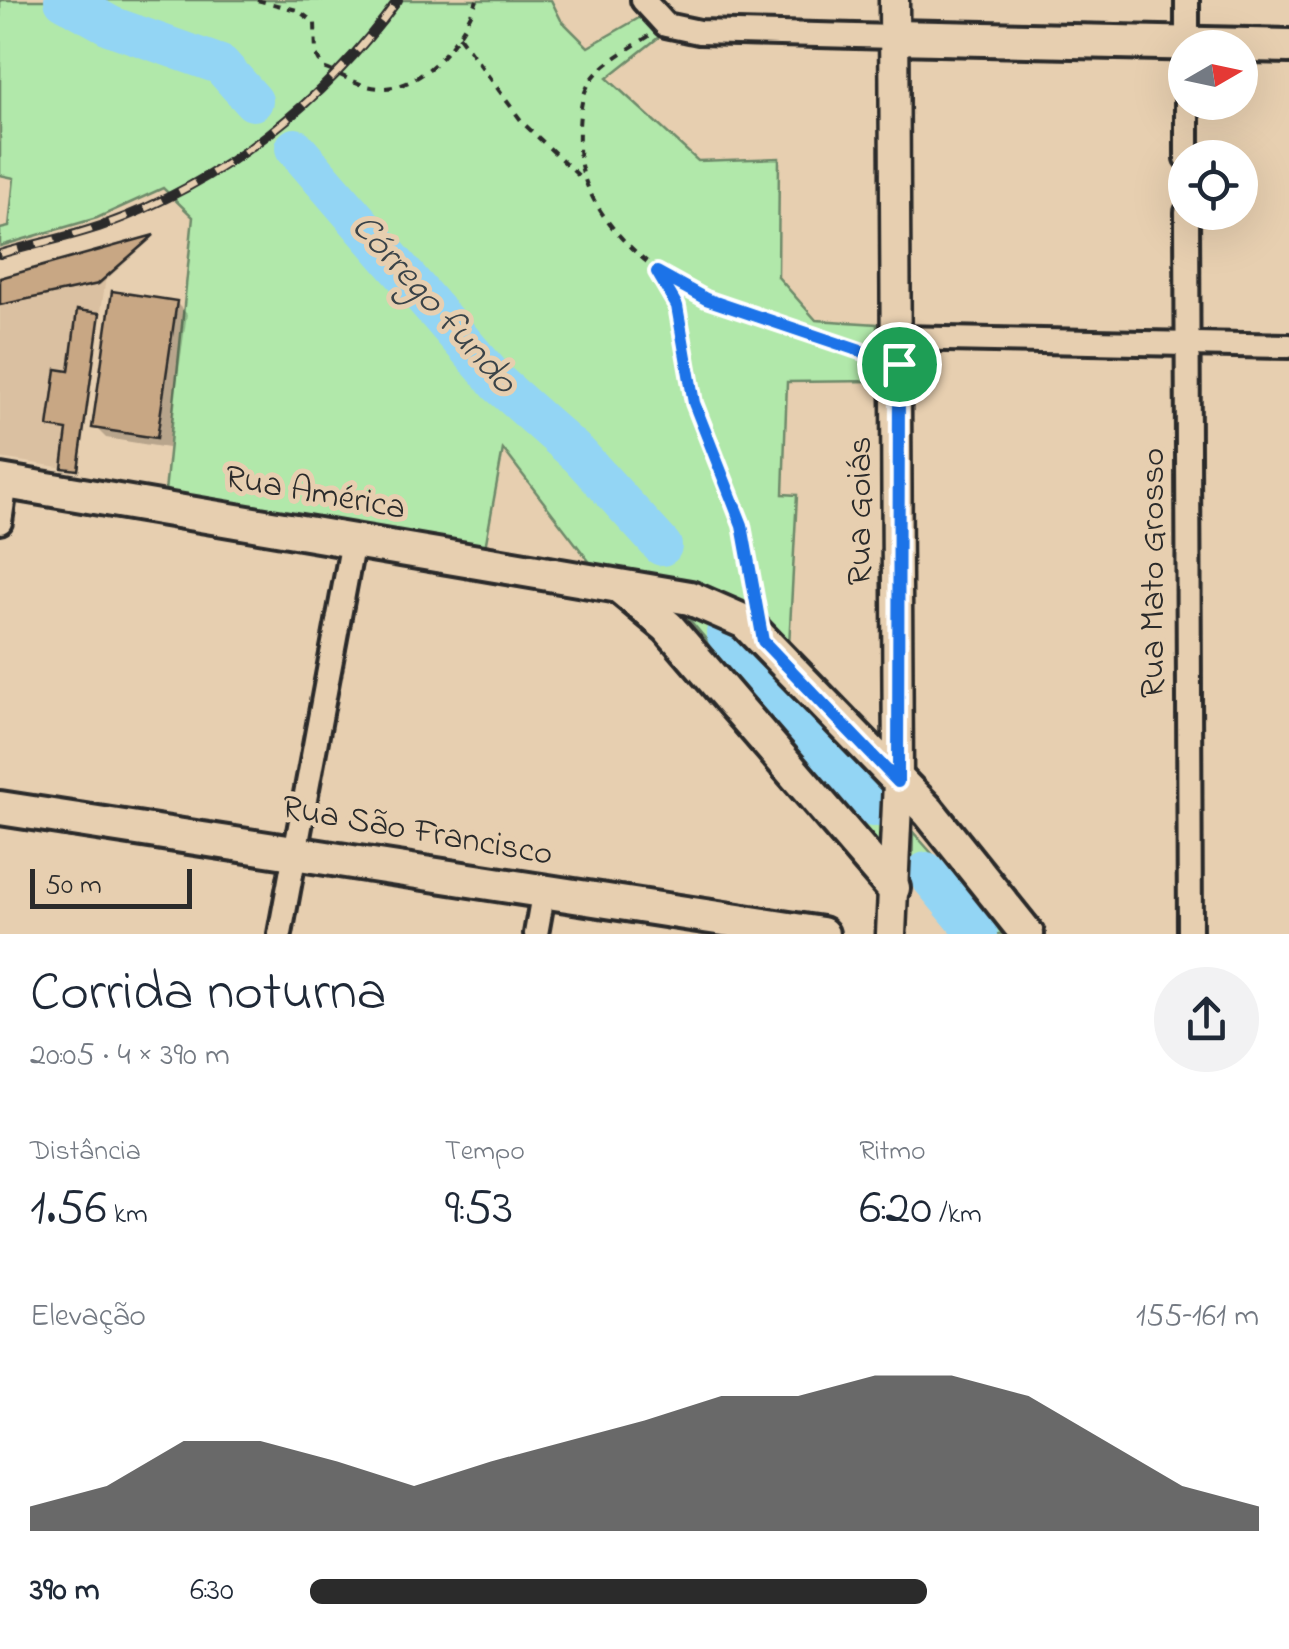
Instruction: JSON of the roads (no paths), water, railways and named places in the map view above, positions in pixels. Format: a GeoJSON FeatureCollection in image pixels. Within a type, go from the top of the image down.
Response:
{"type":"FeatureCollection","features":[{"type":"Feature","properties":{"kind":"main road"},"geometry":{"type":"LineString","coordinates":[[894,36],[1168,45]]}},
{"type":"Feature","properties":{"kind":"main road"},"geometry":{"type":"LineString","coordinates":[[1258,46],[1289,46]]}},
{"type":"Feature","properties":{"kind":"main road","name":"Rua América"},"geometry":{"type":"LineString","coordinates":[[3,481],[618,585],[721,608],[745,622],[929,812],[1027,934]]}},
{"type":"Feature","properties":{"kind":"main road"},"geometry":{"type":"LineString","coordinates":[[618,585],[680,641],[893,888]]}},
{"type":"Feature","properties":{"kind":"main road","name":"Rua São Francisco"},"geometry":{"type":"LineString","coordinates":[[0,808],[822,934]]}},
{"type":"Feature","properties":{"kind":"street"},"geometry":{"type":"LineString","coordinates":[[643,0],[666,25],[699,32],[894,36]]}},
{"type":"Feature","properties":{"kind":"street","name":"Rua Goiás"},"geometry":{"type":"LineString","coordinates":[[891,934],[898,782],[899,351],[894,0]]}},
{"type":"Feature","properties":{"kind":"street"},"geometry":{"type":"LineString","coordinates":[[1186,30],[1187,0]]}},
{"type":"Feature","properties":{"kind":"street","name":"Rua Mato Grosso"},"geometry":{"type":"LineString","coordinates":[[1187,230],[1190,934]]}},
{"type":"Feature","properties":{"kind":"street"},"geometry":{"type":"LineString","coordinates":[[899,351],[1188,344],[1289,346]]}},
{"type":"Feature","properties":{"kind":"street"},"geometry":{"type":"LineString","coordinates":[[0,522],[3,481]]}},
{"type":"Feature","properties":{"kind":"street"},"geometry":{"type":"LineString","coordinates":[[280,934],[292,851],[353,541]]}},
{"type":"Feature","properties":{"kind":"street"},"geometry":{"type":"LineString","coordinates":[[536,934],[543,894]]}},
{"type":"Feature","properties":{"kind":"waterway","name":"Córrego fundo"},"geometry":{"type":"LineString","coordinates":[[64,0],[111,26],[221,65],[253,101]]}},
{"type":"Feature","properties":{"kind":"waterway","name":"Córrego fundo"},"geometry":{"type":"LineString","coordinates":[[295,148],[499,384],[579,455],[662,546]]}},
{"type":"Feature","properties":{"kind":"waterway","name":"Córrego fundo"},"geometry":{"type":"LineString","coordinates":[[726,633],[873,807]]}},
{"type":"Feature","properties":{"kind":"waterway","name":"Córrego fundo"},"geometry":{"type":"LineString","coordinates":[[926,872],[978,934]]}},
{"type":"Feature","properties":{"kind":"railway"},"geometry":{"type":"LineString","coordinates":[[0,254],[104,225],[148,207],[230,162],[304,105],[369,37],[398,0]]}}]}
